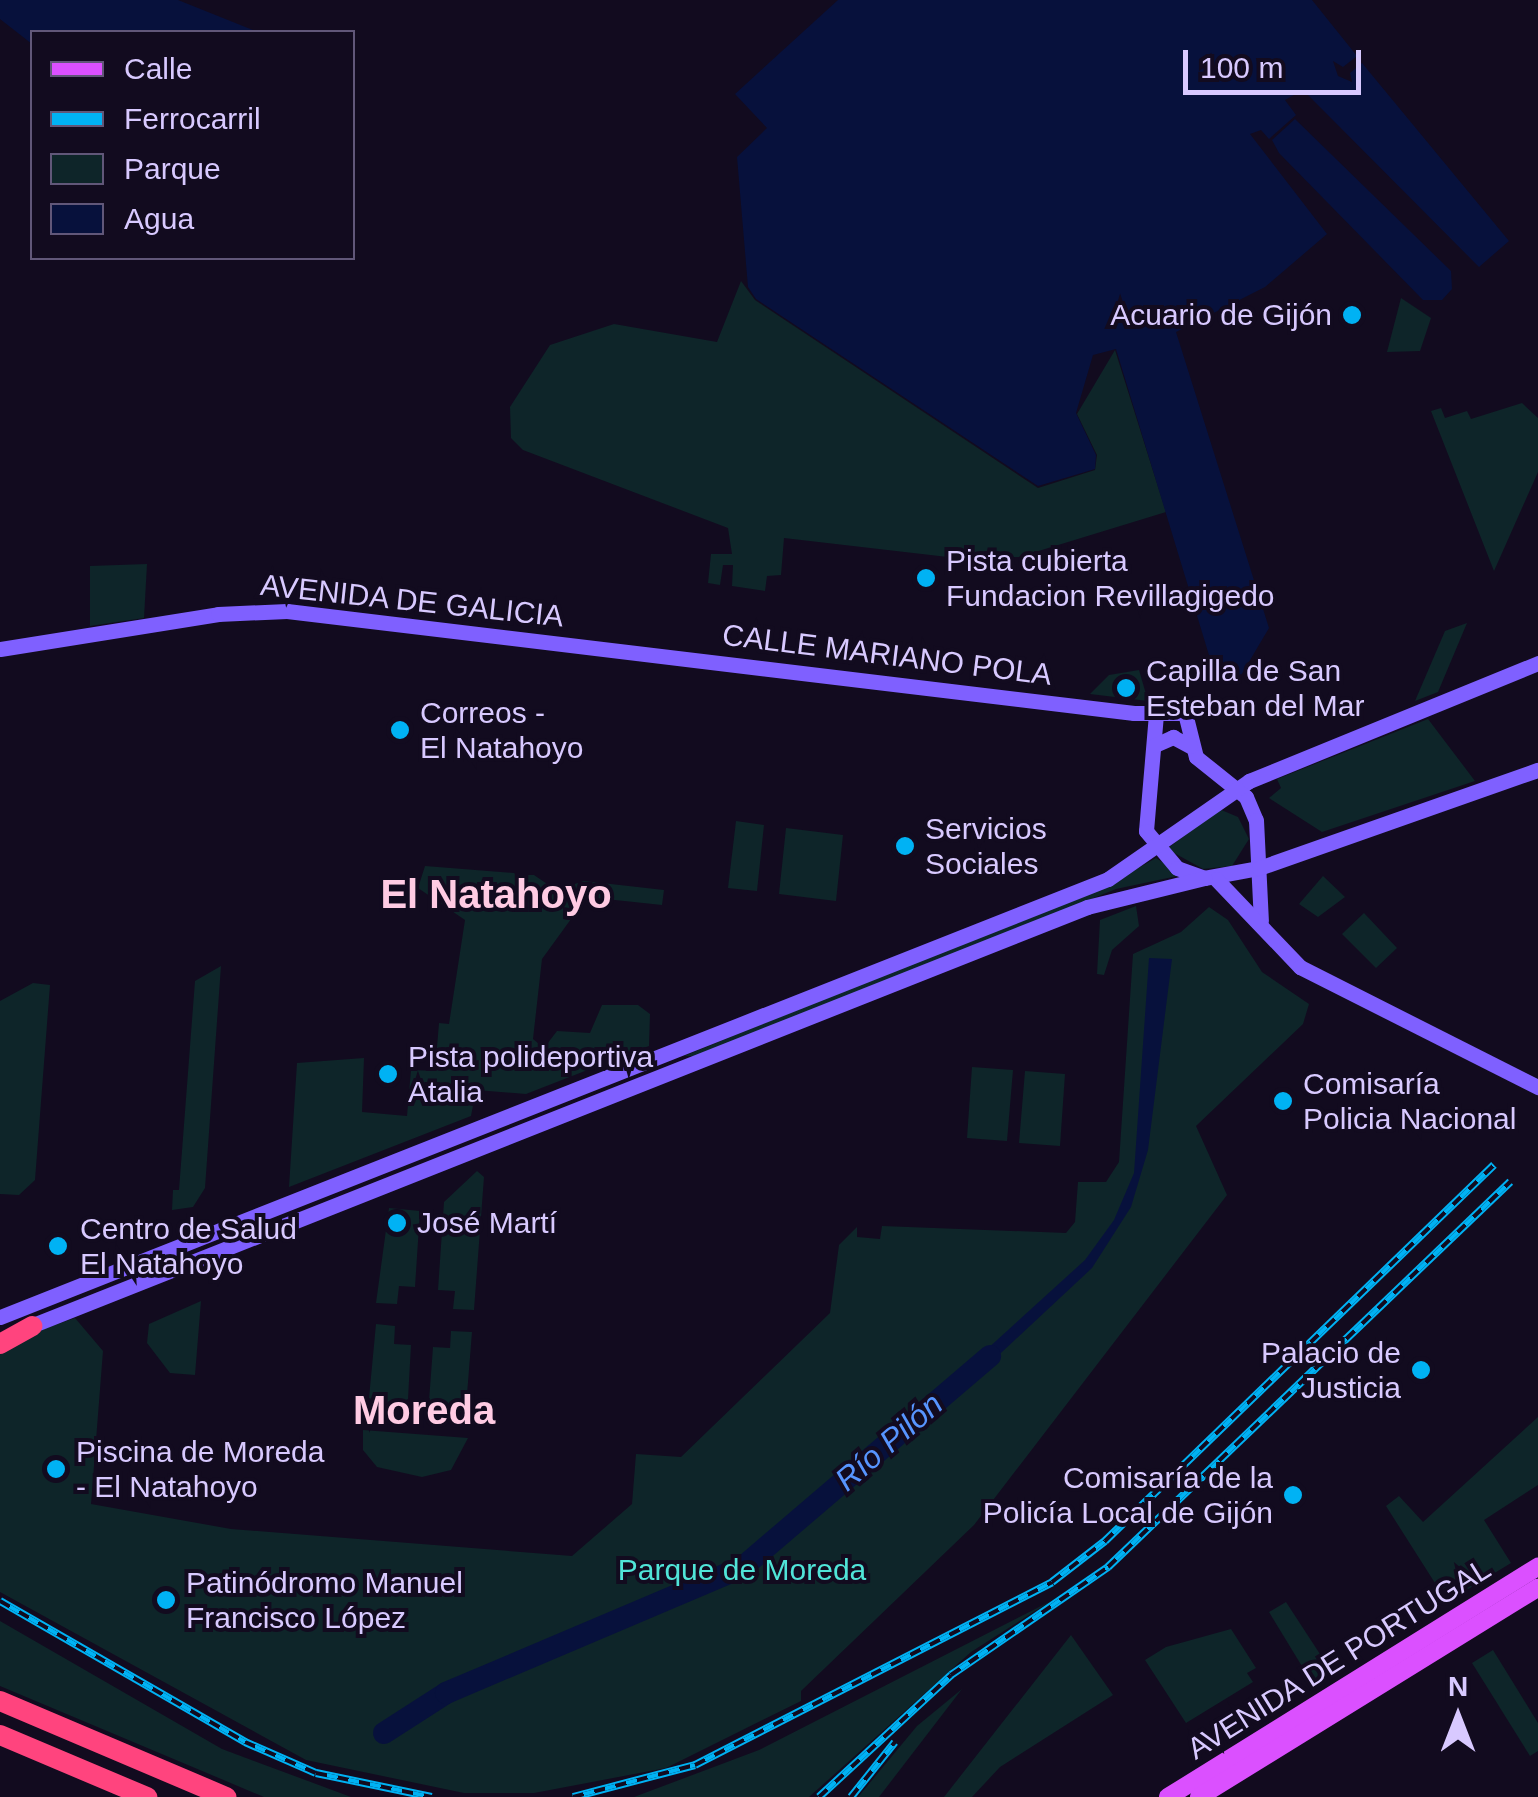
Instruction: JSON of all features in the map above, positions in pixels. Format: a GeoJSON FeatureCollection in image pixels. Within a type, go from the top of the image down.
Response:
{"type":"FeatureCollection","features":[{"type":"Feature","properties":{"kind":"highway"},"geometry":{"type":"LineString","coordinates":[[0,1341],[32,1326]]}},
{"type":"Feature","properties":{"kind":"highway"},"geometry":{"type":"LineString","coordinates":[[4,1702],[226,1797]]}},
{"type":"Feature","properties":{"kind":"highway"},"geometry":{"type":"LineString","coordinates":[[0,1735],[147,1797]]}},
{"type":"Feature","properties":{"kind":"highway"},"geometry":{"type":"LineString","coordinates":[[0,1749],[89,1773]]}},
{"type":"Feature","properties":{"kind":"main road","name":"AVENIDA DE GALICIA"},"geometry":{"type":"LineString","coordinates":[[0,649],[268,610],[582,646]]}},
{"type":"Feature","properties":{"kind":"main road","name":"CALLE MARIANO POLA"},"geometry":{"type":"LineString","coordinates":[[582,646],[1156,714],[1186,713],[1190,746]]}},
{"type":"Feature","properties":{"kind":"main road"},"geometry":{"type":"LineString","coordinates":[[0,1317],[1108,880],[1234,789],[1259,776],[1538,663]]}},
{"type":"Feature","properties":{"kind":"main road"},"geometry":{"type":"LineString","coordinates":[[1156,714],[1146,824],[1156,848],[1177,868],[1210,878],[1261,922],[1300,967],[1538,1086]]}},
{"type":"Feature","properties":{"kind":"main road"},"geometry":{"type":"LineString","coordinates":[[1155,745],[1173,736],[1190,746],[1234,789],[1256,820],[1261,922]]}},
{"type":"Feature","properties":{"kind":"main road"},"geometry":{"type":"LineString","coordinates":[[32,1326],[1087,907],[1259,868],[1538,770]]}},
{"type":"Feature","properties":{"kind":"main road","name":"AVENIDA DE PORTUGAL"},"geometry":{"type":"LineString","coordinates":[[1168,1797],[1538,1567]]}},
{"type":"Feature","properties":{"kind":"main road","name":"AVENIDA DE PORTUGAL"},"geometry":{"type":"LineString","coordinates":[[1199,1797],[1538,1588]]}},
{"type":"Feature","properties":{"kind":"green space"},"geometry":{"type":"Polygon","coordinates":[[[741,281],[755,300],[1038,488],[1095,470],[1097,455],[1077,414],[1115,350],[1166,512],[1019,557],[965,559],[784,538],[781,575],[767,576],[765,591],[732,586],[733,565],[723,565],[720,585],[708,583],[711,554],[732,554],[728,528],[523,450],[511,438],[510,407],[550,345],[614,324],[717,342],[741,281]]]}},
{"type":"Feature","properties":{"kind":"green space"},"geometry":{"type":"Polygon","coordinates":[[[1401,298],[1431,318],[1420,351],[1387,352],[1401,298]]]}},
{"type":"Feature","properties":{"kind":"green space"},"geometry":{"type":"Polygon","coordinates":[[[1522,403],[1538,418],[1538,472],[1494,571],[1431,411],[1441,408],[1445,418],[1467,411],[1471,419],[1522,403]]]}},
{"type":"Feature","properties":{"kind":"green space"},"geometry":{"type":"Polygon","coordinates":[[[147,564],[144,618],[90,626],[90,566],[147,564]]]}},
{"type":"Feature","properties":{"kind":"green space"},"geometry":{"type":"Polygon","coordinates":[[[1467,623],[1438,692],[1415,701],[1445,631],[1467,623]]]}},
{"type":"Feature","properties":{"kind":"green space"},"geometry":{"type":"Polygon","coordinates":[[[1139,670],[1148,701],[1090,694],[1109,675],[1139,670]]]}},
{"type":"Feature","properties":{"kind":"green space"},"geometry":{"type":"Polygon","coordinates":[[[1428,719],[1475,781],[1322,832],[1269,798],[1281,788],[1277,779],[1428,719]]]}},
{"type":"Feature","properties":{"kind":"green space"},"geometry":{"type":"Polygon","coordinates":[[[1219,809],[1238,817],[1249,839],[1232,866],[1203,869],[1167,849],[1219,809]]]}},
{"type":"Feature","properties":{"kind":"green space"},"geometry":{"type":"Polygon","coordinates":[[[736,821],[764,825],[757,891],[728,888],[736,821]]]}},
{"type":"Feature","properties":{"kind":"green space"},"geometry":{"type":"Polygon","coordinates":[[[786,828],[843,835],[836,901],[779,894],[786,828]]]}},
{"type":"Feature","properties":{"kind":"green space"},"geometry":{"type":"Polygon","coordinates":[[[1156,858],[1182,875],[1116,889],[700,1056],[684,1056],[1117,880],[1156,858]]]}},
{"type":"Feature","properties":{"kind":"green space"},"geometry":{"type":"Polygon","coordinates":[[[425,866],[514,873],[525,884],[522,875],[534,875],[556,890],[584,881],[664,890],[662,905],[587,897],[542,959],[533,1039],[544,1048],[557,1031],[590,1033],[602,1005],[638,1005],[650,1014],[649,1046],[526,1094],[476,1090],[471,1116],[289,1187],[297,1063],[364,1058],[362,1112],[407,1116],[411,1070],[435,1071],[439,1023],[449,1024],[465,920],[418,888],[425,866]]]}},
{"type":"Feature","properties":{"kind":"green space"},"geometry":{"type":"Polygon","coordinates":[[[1323,876],[1345,897],[1318,917],[1299,904],[1323,876]]]}},
{"type":"Feature","properties":{"kind":"green space"},"geometry":{"type":"Polygon","coordinates":[[[1136,906],[1139,926],[1112,950],[1104,975],[1097,974],[1100,920],[1136,906]]]}},
{"type":"Feature","properties":{"kind":"green space","name":"Parque de Moreda"},"geometry":{"type":"Polygon","coordinates":[[[1209,907],[1228,920],[1262,972],[1309,1004],[1303,1024],[1196,1126],[1227,1195],[974,1525],[801,1691],[801,1701],[666,1768],[534,1793],[464,1793],[306,1760],[0,1592],[0,1344],[75,1318],[103,1351],[91,1504],[231,1529],[572,1556],[632,1504],[636,1454],[681,1457],[830,1313],[839,1245],[857,1227],[857,1237],[880,1239],[882,1226],[1066,1233],[1075,1222],[1078,1182],[1106,1182],[1119,1162],[1133,954],[1181,932],[1209,907]]]}},
{"type":"Feature","properties":{"kind":"green space"},"geometry":{"type":"Polygon","coordinates":[[[1364,913],[1397,948],[1376,968],[1342,934],[1364,913]]]}},
{"type":"Feature","properties":{"kind":"green space"},"geometry":{"type":"Polygon","coordinates":[[[221,966],[205,1188],[193,1207],[172,1210],[173,1190],[179,1190],[195,981],[221,966]]]}},
{"type":"Feature","properties":{"kind":"green space"},"geometry":{"type":"Polygon","coordinates":[[[33,983],[50,985],[35,1180],[19,1195],[0,1194],[0,1001],[33,983]]]}},
{"type":"Feature","properties":{"kind":"green space"},"geometry":{"type":"Polygon","coordinates":[[[972,1067],[1013,1070],[1007,1141],[967,1138],[972,1067]]]}},
{"type":"Feature","properties":{"kind":"green space"},"geometry":{"type":"Polygon","coordinates":[[[1025,1071],[1065,1074],[1060,1146],[1019,1143],[1025,1071]]]}},
{"type":"Feature","properties":{"kind":"green space"},"geometry":{"type":"Polygon","coordinates":[[[477,1171],[484,1177],[474,1310],[453,1309],[455,1291],[438,1290],[444,1202],[477,1171]]]}},
{"type":"Feature","properties":{"kind":"green space"},"geometry":{"type":"Polygon","coordinates":[[[389,1208],[420,1211],[415,1287],[399,1286],[397,1304],[376,1303],[389,1208]]]}},
{"type":"Feature","properties":{"kind":"green space"},"geometry":{"type":"Polygon","coordinates":[[[201,1301],[195,1375],[170,1373],[147,1343],[149,1324],[201,1301]]]}},
{"type":"Feature","properties":{"kind":"green space"},"geometry":{"type":"Polygon","coordinates":[[[376,1324],[395,1326],[394,1344],[411,1345],[408,1399],[391,1407],[369,1398],[376,1324]]]}},
{"type":"Feature","properties":{"kind":"green space"},"geometry":{"type":"Polygon","coordinates":[[[451,1331],[472,1332],[466,1407],[460,1412],[429,1401],[433,1347],[450,1348],[451,1331]]]}},
{"type":"Feature","properties":{"kind":"green space"},"geometry":{"type":"Polygon","coordinates":[[[1538,1417],[1538,1485],[1484,1520],[1511,1563],[1447,1602],[1386,1506],[1399,1496],[1423,1522],[1538,1417]]]}},
{"type":"Feature","properties":{"kind":"green space"},"geometry":{"type":"Polygon","coordinates":[[[363,1430],[468,1438],[451,1470],[422,1477],[377,1467],[363,1450],[363,1430]]]}},
{"type":"Feature","properties":{"kind":"green space"},"geometry":{"type":"Polygon","coordinates":[[[1051,1601],[971,1652],[809,1797],[634,1797],[759,1750],[1051,1601]]]}},
{"type":"Feature","properties":{"kind":"green space"},"geometry":{"type":"Polygon","coordinates":[[[1286,1602],[1333,1674],[1314,1686],[1269,1612],[1286,1602]]]}},
{"type":"Feature","properties":{"kind":"green space"},"geometry":{"type":"Polygon","coordinates":[[[0,1621],[222,1749],[351,1797],[264,1797],[0,1686],[0,1621]]]}},
{"type":"Feature","properties":{"kind":"green space"},"geometry":{"type":"Polygon","coordinates":[[[1231,1629],[1256,1668],[1247,1673],[1253,1682],[1186,1723],[1145,1660],[1166,1647],[1231,1629]]]}},
{"type":"Feature","properties":{"kind":"green space"},"geometry":{"type":"Polygon","coordinates":[[[1071,1635],[1113,1695],[1000,1767],[972,1797],[944,1797],[1071,1635]]]}},
{"type":"Feature","properties":{"kind":"green space"},"geometry":{"type":"Polygon","coordinates":[[[1493,1650],[1538,1723],[1538,1751],[1530,1756],[1472,1663],[1493,1650]]]}},
{"type":"Feature","properties":{"kind":"green space"},"geometry":{"type":"Polygon","coordinates":[[[962,1689],[879,1797],[858,1797],[917,1726],[962,1689]]]}},
{"type":"Feature","properties":{"kind":"water"},"geometry":{"type":"Polygon","coordinates":[[[0,0],[178,0],[253,30],[30,30],[30,42],[0,19],[0,0]]]}},
{"type":"Feature","properties":{"kind":"water"},"geometry":{"type":"Polygon","coordinates":[[[838,0],[1312,0],[1357,56],[1343,67],[1333,61],[1338,76],[1352,82],[1350,73],[1362,63],[1509,241],[1479,267],[1303,90],[1285,100],[1296,115],[1269,139],[1261,130],[1250,134],[1327,234],[1265,287],[1176,332],[1269,628],[1240,677],[1225,677],[1212,665],[1116,349],[1093,355],[1076,413],[1096,455],[1095,469],[1038,486],[756,299],[748,287],[737,157],[767,128],[735,94],[838,0]]]}},
{"type":"Feature","properties":{"kind":"water"},"geometry":{"type":"Polygon","coordinates":[[[1295,119],[1451,271],[1452,289],[1442,300],[1423,300],[1279,153],[1272,140],[1295,119]]]}},
{"type":"Feature","properties":{"kind":"water"},"geometry":{"type":"Polygon","coordinates":[[[1149,958],[1172,959],[1148,1150],[1131,1207],[1092,1268],[971,1381],[963,1371],[1085,1260],[1114,1220],[1134,1173],[1149,958]]]}},
{"type":"Feature","properties":{"kind":"waterway","name":"Río Pilón"},"geometry":{"type":"LineString","coordinates":[[384,1733],[446,1693],[743,1567],[990,1356]]}},
{"type":"Feature","properties":{"kind":"railway"},"geometry":{"type":"LineString","coordinates":[[573,1797],[695,1765],[1052,1582],[1105,1541],[1494,1165]]}},
{"type":"Feature","properties":{"kind":"railway"},"geometry":{"type":"LineString","coordinates":[[819,1797],[951,1675],[1108,1567],[1510,1182]]}},
{"type":"Feature","properties":{"kind":"railway"},"geometry":{"type":"LineString","coordinates":[[0,1601],[245,1742],[316,1773],[432,1797]]}},
{"type":"Feature","properties":{"kind":"railway"},"geometry":{"type":"LineString","coordinates":[[851,1797],[895,1742]]}},
{"type":"Feature","properties":{"kind":"place","name":"Acuario de Gijón"},"geometry":{"type":"Point","coordinates":[1352,315]}},
{"type":"Feature","properties":{"kind":"place","name":"Pista cubierta Fundacion Revillagigedo"},"geometry":{"type":"Point","coordinates":[926,578]}},
{"type":"Feature","properties":{"kind":"place","name":"Capilla de San Esteban del Mar"},"geometry":{"type":"Point","coordinates":[1126,688]}},
{"type":"Feature","properties":{"kind":"place","name":"Correos - El Natahoyo"},"geometry":{"type":"Point","coordinates":[400,730]}},
{"type":"Feature","properties":{"kind":"place","name":"Servicios Sociales"},"geometry":{"type":"Point","coordinates":[905,846]}},
{"type":"Feature","properties":{"kind":"place","name":"Pista polideportiva Atalia"},"geometry":{"type":"Point","coordinates":[388,1074]}},
{"type":"Feature","properties":{"kind":"place","name":"Comisaría Policia Nacional"},"geometry":{"type":"Point","coordinates":[1283,1101]}},
{"type":"Feature","properties":{"kind":"place","name":"José Martí"},"geometry":{"type":"Point","coordinates":[397,1223]}},
{"type":"Feature","properties":{"kind":"place","name":"Centro de Salud El Natahoyo"},"geometry":{"type":"Point","coordinates":[58,1246]}},
{"type":"Feature","properties":{"kind":"place","name":"Palacio de Justicia"},"geometry":{"type":"Point","coordinates":[1421,1370]}},
{"type":"Feature","properties":{"kind":"place","name":"Piscina de Moreda - El Natahoyo"},"geometry":{"type":"Point","coordinates":[56,1469]}},
{"type":"Feature","properties":{"kind":"place","name":"Comisaría de la Policía Local de Gijón"},"geometry":{"type":"Point","coordinates":[1293,1495]}},
{"type":"Feature","properties":{"kind":"place","name":"Patinódromo Manuel Francisco López"},"geometry":{"type":"Point","coordinates":[166,1600]}},
{"type":"Feature","properties":{"kind":"district","name":"El Natahoyo"},"geometry":{"type":"Point","coordinates":[496,894]}},
{"type":"Feature","properties":{"kind":"district","name":"Moreda"},"geometry":{"type":"Point","coordinates":[424,1410]}}]}
